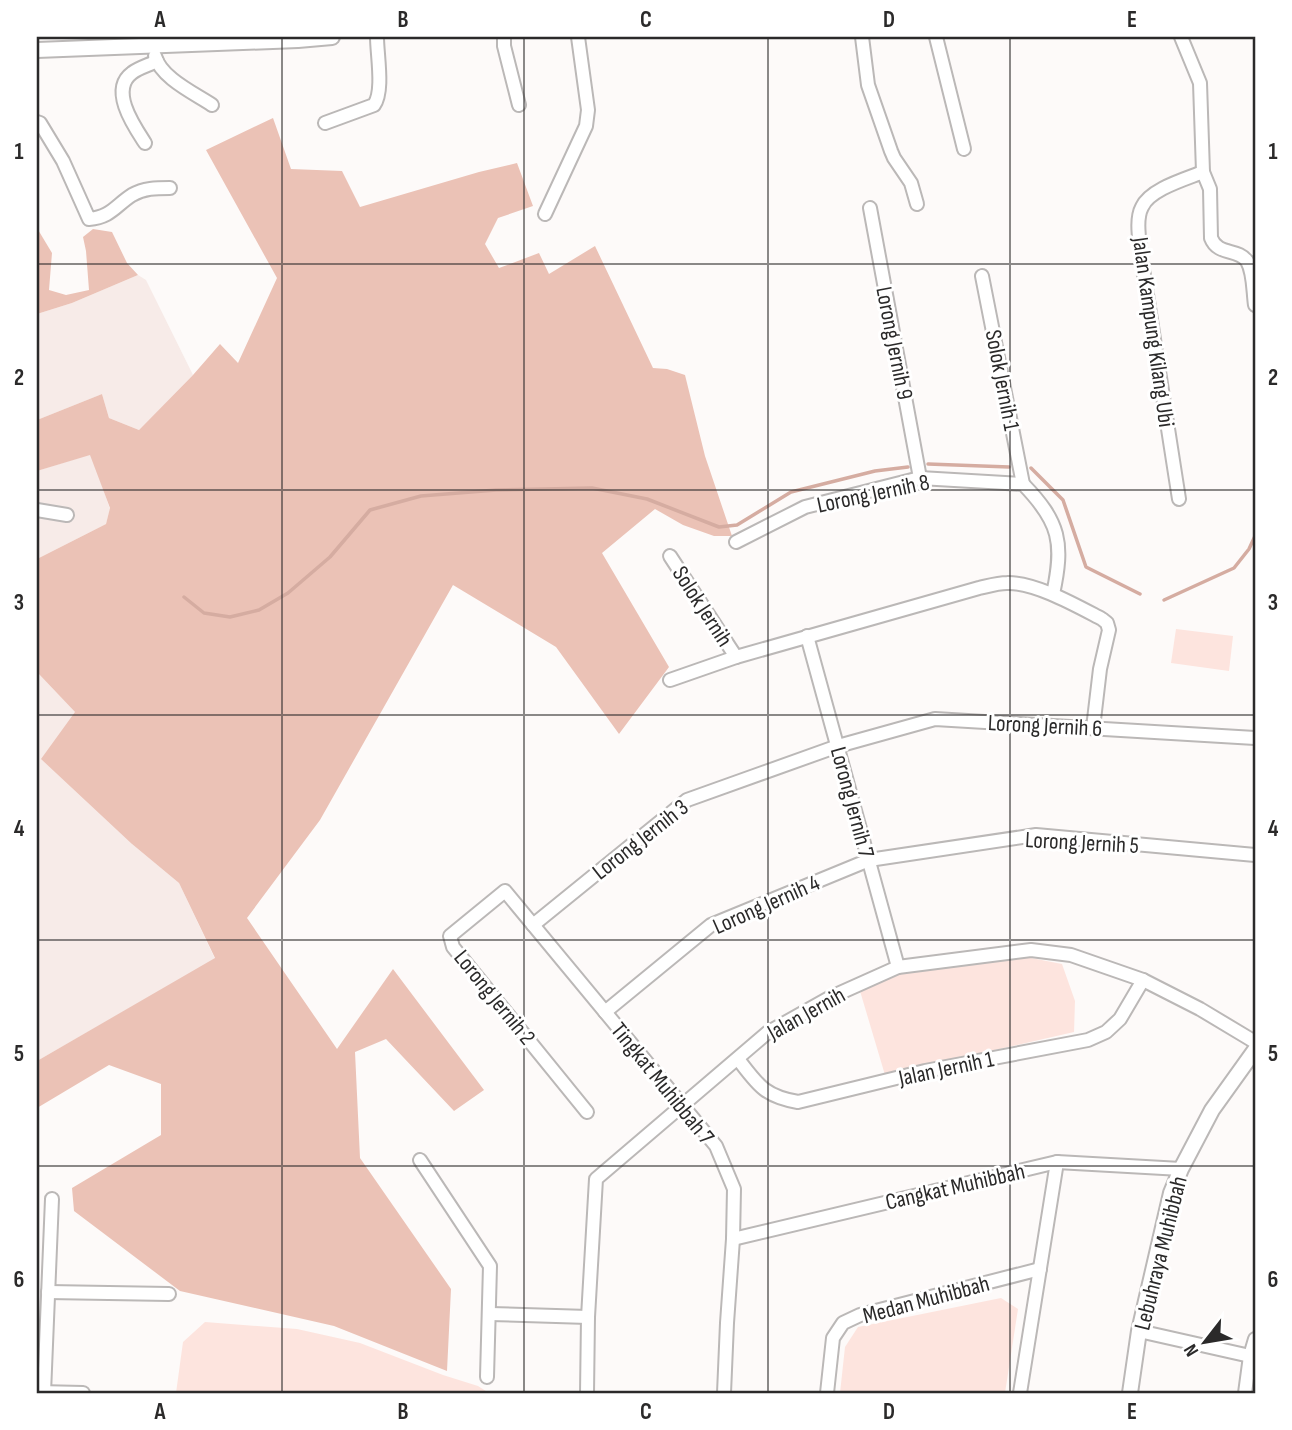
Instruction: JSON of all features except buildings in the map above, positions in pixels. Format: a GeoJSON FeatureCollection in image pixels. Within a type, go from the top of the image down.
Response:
{"type":"FeatureCollection","features":[{"type":"Feature","properties":{"kind":"street"},"geometry":{"type":"LineString","coordinates":[[37,50],[332,37]]}},
{"type":"Feature","properties":{"kind":"street"},"geometry":{"type":"LineString","coordinates":[[325,123],[374,105],[378,100],[377,37]]}},
{"type":"Feature","properties":{"kind":"street"},"geometry":{"type":"LineString","coordinates":[[504,37],[519,105]]}},
{"type":"Feature","properties":{"kind":"street"},"geometry":{"type":"LineString","coordinates":[[545,214],[586,126],[588,110],[578,37]]}},
{"type":"Feature","properties":{"kind":"street"},"geometry":{"type":"LineString","coordinates":[[862,37],[868,85],[891,151],[911,183],[917,204]]}},
{"type":"Feature","properties":{"kind":"street"},"geometry":{"type":"LineString","coordinates":[[936,37],[964,149]]}},
{"type":"Feature","properties":{"kind":"street"},"geometry":{"type":"LineString","coordinates":[[1181,37],[1200,83],[1203,172],[1210,189],[1211,238],[1214,245],[1221,250],[1242,257],[1247,262],[1255,305]]}},
{"type":"Feature","properties":{"kind":"street"},"geometry":{"type":"LineString","coordinates":[[152,45],[157,61],[165,73],[212,105]]}},
{"type":"Feature","properties":{"kind":"street"},"geometry":{"type":"LineString","coordinates":[[145,143],[123,100],[124,83],[131,74],[157,61]]}},
{"type":"Feature","properties":{"kind":"street"},"geometry":{"type":"LineString","coordinates":[[37,122],[63,160],[89,219],[103,218],[134,194],[152,188],[170,188]]}},
{"type":"Feature","properties":{"kind":"street","name":"Jalan Kampung Kilang Ubi"},"geometry":{"type":"LineString","coordinates":[[1179,499],[1141,256],[1139,219],[1142,206],[1154,194],[1203,172]]}},
{"type":"Feature","properties":{"kind":"street","name":"Lorong Jernih 9"},"geometry":{"type":"LineString","coordinates":[[870,208],[920,478]]}},
{"type":"Feature","properties":{"kind":"street","name":"Solok Jernih 1"},"geometry":{"type":"LineString","coordinates":[[982,276],[1023,484]]}},
{"type":"Feature","properties":{"kind":"street","name":"Lorong Jernih 8"},"geometry":{"type":"LineString","coordinates":[[736,542],[805,507],[920,478],[1023,484]]}},
{"type":"Feature","properties":{"kind":"street"},"geometry":{"type":"LineString","coordinates":[[1023,484],[1051,520],[1058,539],[1058,571],[1053,594]]}},
{"type":"Feature","properties":{"kind":"street"},"geometry":{"type":"LineString","coordinates":[[37,510],[68,515]]}},
{"type":"Feature","properties":{"kind":"street","name":"Solok Jernih"},"geometry":{"type":"LineString","coordinates":[[670,556],[736,657]]}},
{"type":"Feature","properties":{"kind":"street"},"geometry":{"type":"LineString","coordinates":[[670,680],[807,636],[979,588],[1007,583],[1053,594],[1107,623],[1109,630],[1100,669],[1093,728]]}},
{"type":"Feature","properties":{"kind":"street","name":"Lorong Jernih 7"},"geometry":{"type":"LineString","coordinates":[[807,636],[898,967]]}},
{"type":"Feature","properties":{"kind":"street","name":"Lorong Jernih 6"},"geometry":{"type":"LineString","coordinates":[[838,746],[935,719],[1255,738]]}},
{"type":"Feature","properties":{"kind":"street","name":"Lorong Jernih 3"},"geometry":{"type":"LineString","coordinates":[[533,925],[687,800],[838,746]]}},
{"type":"Feature","properties":{"kind":"street","name":"Lorong Jernih 5"},"geometry":{"type":"LineString","coordinates":[[869,860],[1036,835],[1255,855]]}},
{"type":"Feature","properties":{"kind":"street","name":"Lorong Jernih 4"},"geometry":{"type":"LineString","coordinates":[[605,1012],[711,925],[869,860]]}},
{"type":"Feature","properties":{"kind":"street","name":"Tingkat Muhibbah 7"},"geometry":{"type":"LineString","coordinates":[[505,891],[716,1146],[734,1189],[724,1393]]}},
{"type":"Feature","properties":{"kind":"street","name":"Lorong Jernih 2"},"geometry":{"type":"LineString","coordinates":[[505,891],[450,936],[453,947],[587,1112]]}},
{"type":"Feature","properties":{"kind":"street","name":"Jalan Jernih"},"geometry":{"type":"LineString","coordinates":[[587,1393],[588,1317],[596,1179],[766,1033],[831,997],[898,967],[1031,950],[1071,955],[1143,980],[1200,1009],[1255,1042]]}},
{"type":"Feature","properties":{"kind":"street","name":"Jalan Jernih 1"},"geometry":{"type":"LineString","coordinates":[[738,1059],[765,1091],[781,1099],[798,1102],[925,1071],[1088,1040],[1106,1032],[1119,1019],[1143,980]]}},
{"type":"Feature","properties":{"kind":"street","name":"Lebuhraya Muhibbah"},"geometry":{"type":"LineString","coordinates":[[1130,1393],[1139,1331],[1171,1193],[1212,1110],[1255,1050]]}},
{"type":"Feature","properties":{"kind":"street"},"geometry":{"type":"LineString","coordinates":[[420,1160],[491,1266],[487,1377]]}},
{"type":"Feature","properties":{"kind":"street"},"geometry":{"type":"LineString","coordinates":[[1020,1393],[1057,1162]]}},
{"type":"Feature","properties":{"kind":"street","name":"Cangkat Muhibbah"},"geometry":{"type":"LineString","coordinates":[[733,1239],[1057,1162],[1181,1169]]}},
{"type":"Feature","properties":{"kind":"street"},"geometry":{"type":"LineString","coordinates":[[52,1199],[42,1393],[83,1393]]}},
{"type":"Feature","properties":{"kind":"street","name":"Medan Muhibbah"},"geometry":{"type":"LineString","coordinates":[[827,1393],[833,1338],[843,1323],[860,1315],[1040,1269]]}},
{"type":"Feature","properties":{"kind":"street"},"geometry":{"type":"LineString","coordinates":[[48,1292],[169,1294]]}},
{"type":"Feature","properties":{"kind":"street"},"geometry":{"type":"LineString","coordinates":[[490,1314],[588,1317]]}},
{"type":"Feature","properties":{"kind":"street"},"geometry":{"type":"LineString","coordinates":[[1139,1331],[1250,1356]]}},
{"type":"Feature","properties":{"kind":"street"},"geometry":{"type":"LineString","coordinates":[[1245,1393],[1255,1339]]}},
{"type":"Feature","properties":{"kind":"shaded area"},"geometry":{"type":"Polygon","coordinates":[[[273,118],[291,169],[342,171],[360,207],[517,163],[533,206],[498,218],[485,244],[499,268],[539,253],[549,274],[595,246],[653,368],[685,375],[705,456],[732,536],[714,536],[683,525],[655,509],[602,553],[669,667],[619,734],[556,647],[453,585],[320,820],[247,918],[337,1049],[393,969],[484,1090],[454,1111],[386,1039],[355,1052],[360,1158],[451,1289],[447,1371],[334,1326],[180,1291],[74,1211],[72,1188],[161,1135],[161,1084],[109,1065],[37,1108],[37,1061],[215,958],[179,883],[132,844],[41,759],[75,712],[37,672],[37,559],[106,524],[110,508],[90,455],[37,471],[37,420],[102,394],[109,418],[139,430],[220,344],[238,363],[277,278],[206,150],[273,118]]]}},
{"type":"Feature","properties":{"kind":"shaded area"},"geometry":{"type":"Polygon","coordinates":[[[37,228],[52,253],[49,290],[66,295],[89,290],[83,237],[93,229],[112,232],[127,263],[138,275],[72,303],[37,314],[37,228]]]}},
{"type":"Feature","properties":{"kind":"shaded area"},"geometry":{"type":"Polygon","coordinates":[[[138,275],[146,280],[193,375],[139,430],[109,418],[102,394],[37,420],[37,314],[72,303],[138,275]]]}},
{"type":"Feature","properties":{"kind":"shaded area"},"geometry":{"type":"Polygon","coordinates":[[[91,454],[110,509],[106,524],[37,559],[37,471],[91,454]]]}},
{"type":"Feature","properties":{"kind":"shaded area"},"geometry":{"type":"Polygon","coordinates":[[[1176,629],[1233,636],[1229,671],[1171,663],[1176,629]]]}},
{"type":"Feature","properties":{"kind":"shaded area"},"geometry":{"type":"Polygon","coordinates":[[[37,672],[75,712],[132,844],[179,883],[215,959],[37,1061],[37,672]]]}},
{"type":"Feature","properties":{"kind":"shaded area"},"geometry":{"type":"Polygon","coordinates":[[[1026,957],[1062,964],[1075,1001],[1074,1032],[885,1075],[860,991],[896,973],[1026,957]]]}},
{"type":"Feature","properties":{"kind":"shaded area"},"geometry":{"type":"Polygon","coordinates":[[[1001,1298],[1018,1309],[1005,1393],[840,1393],[845,1347],[858,1327],[1001,1298]]]}},
{"type":"Feature","properties":{"kind":"shaded area"},"geometry":{"type":"Polygon","coordinates":[[[205,1322],[297,1329],[360,1343],[478,1386],[489,1393],[176,1393],[183,1342],[205,1322]]]}},
{"type":"Feature","properties":{"kind":"waterway"},"geometry":{"type":"LineString","coordinates":[[928,464],[1009,467]]}},
{"type":"Feature","properties":{"kind":"waterway"},"geometry":{"type":"LineString","coordinates":[[184,597],[204,613],[230,617],[259,610],[288,593],[330,557],[370,510],[421,496],[496,490],[592,488],[647,499],[719,527],[737,525],[791,492],[875,471],[908,467]]}},
{"type":"Feature","properties":{"kind":"waterway"},"geometry":{"type":"LineString","coordinates":[[1031,468],[1063,500],[1086,567],[1140,594]]}},
{"type":"Feature","properties":{"kind":"waterway"},"geometry":{"type":"LineString","coordinates":[[1164,600],[1234,568],[1249,549],[1255,536]]}}]}
